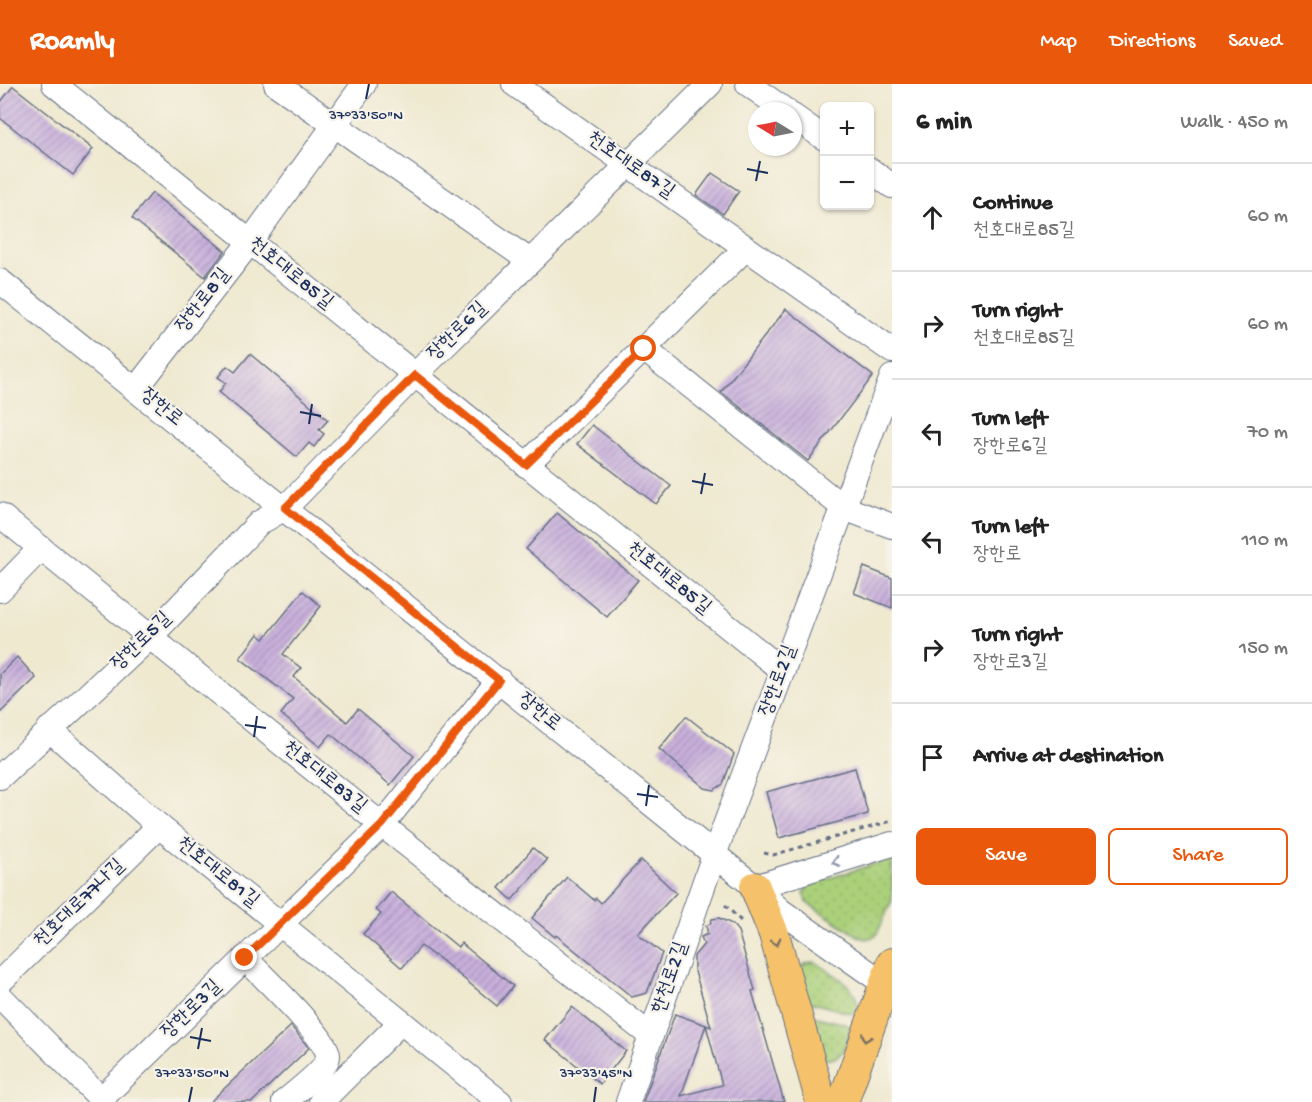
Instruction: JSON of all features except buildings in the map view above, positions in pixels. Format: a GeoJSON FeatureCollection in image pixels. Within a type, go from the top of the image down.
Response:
{"type":"FeatureCollection","features":[{"type":"Feature","properties":{"kind":"main road"},"geometry":{"type":"LineString","coordinates":[[755,887],[774,934],[821,1102]]}},
{"type":"Feature","properties":{"kind":"main road"},"geometry":{"type":"LineString","coordinates":[[843,1102],[890,980]]}},
{"type":"Feature","properties":{"kind":"street","name":"천호대로85길"},"geometry":{"type":"LineString","coordinates":[[54,84],[783,671]]}},
{"type":"Feature","properties":{"kind":"street"},"geometry":{"type":"LineString","coordinates":[[276,84],[531,261]]}},
{"type":"Feature","properties":{"kind":"street","name":"장한로8길"},"geometry":{"type":"LineString","coordinates":[[136,389],[250,242],[364,84]]}},
{"type":"Feature","properties":{"kind":"street","name":"천호대로87길"},"geometry":{"type":"LineString","coordinates":[[514,84],[892,351]]}},
{"type":"Feature","properties":{"kind":"street","name":"장한로6길"},"geometry":{"type":"LineString","coordinates":[[285,508],[415,375],[710,84]]}},
{"type":"Feature","properties":{"kind":"street"},"geometry":{"type":"LineString","coordinates":[[748,84],[773,102]]}},
{"type":"Feature","properties":{"kind":"street"},"geometry":{"type":"LineString","coordinates":[[802,122],[820,135]]}},
{"type":"Feature","properties":{"kind":"street"},"geometry":{"type":"LineString","coordinates":[[874,173],[892,186]]}},
{"type":"Feature","properties":{"kind":"street"},"geometry":{"type":"LineString","coordinates":[[526,465],[746,248]]}},
{"type":"Feature","properties":{"kind":"street","name":"장한로"},"geometry":{"type":"LineString","coordinates":[[0,281],[499,680],[755,887],[781,911],[890,980]]}},
{"type":"Feature","properties":{"kind":"street"},"geometry":{"type":"LineString","coordinates":[[644,349],[843,508],[892,526]]}},
{"type":"Feature","properties":{"kind":"street","name":"장한로2길"},"geometry":{"type":"LineString","coordinates":[[714,855],[892,377]]}},
{"type":"Feature","properties":{"kind":"street","name":"장한로5길"},"geometry":{"type":"LineString","coordinates":[[0,777],[150,637],[259,523],[285,508]]}},
{"type":"Feature","properties":{"kind":"street","name":"천호대로83길"},"geometry":{"type":"LineString","coordinates":[[0,515],[382,825],[651,1036]]}},
{"type":"Feature","properties":{"kind":"street"},"geometry":{"type":"LineString","coordinates":[[0,590],[41,548]]}},
{"type":"Feature","properties":{"kind":"street","name":"장한로3길"},"geometry":{"type":"LineString","coordinates":[[103,1100],[382,825],[499,680]]}},
{"type":"Feature","properties":{"kind":"street","name":"천호대로81길"},"geometry":{"type":"LineString","coordinates":[[50,729],[159,826],[401,1022],[488,1098]]}},
{"type":"Feature","properties":{"kind":"street","name":"천호대로77나길"},"geometry":{"type":"LineString","coordinates":[[0,982],[159,826]]}},
{"type":"Feature","properties":{"kind":"street"},"geometry":{"type":"LineString","coordinates":[[755,887],[892,844]]}},
{"type":"Feature","properties":{"kind":"street","name":"한천로2길"},"geometry":{"type":"LineString","coordinates":[[628,1102],[714,855]]}},
{"type":"Feature","properties":{"kind":"street"},"geometry":{"type":"LineString","coordinates":[[245,958],[313,1029],[328,1050],[328,1057],[320,1070],[284,1102]]}},
{"type":"Feature","properties":{"kind":"street"},"geometry":{"type":"LineString","coordinates":[[0,996],[103,1100]]}},
{"type":"Feature","properties":{"kind":"street"},"geometry":{"type":"LineString","coordinates":[[321,1102],[401,1022]]}},
{"type":"Feature","properties":{"kind":"path"},"geometry":{"type":"LineString","coordinates":[[764,853],[773,855],[892,821]]}},
{"type":"Feature","properties":{"kind":"path"},"geometry":{"type":"LineString","coordinates":[[725,905],[744,923],[749,932]]}},
{"type":"Feature","properties":{"kind":"green space"},"geometry":{"type":"Polygon","coordinates":[[[892,858],[892,900],[876,936],[866,939],[860,937],[807,903],[804,892],[809,885],[892,858]]]}},
{"type":"Feature","properties":{"kind":"green space"},"geometry":{"type":"Polygon","coordinates":[[[812,962],[845,982],[855,995],[858,1011],[853,1014],[802,1000],[797,972],[805,964],[812,962]]]}},
{"type":"Feature","properties":{"kind":"green space"},"geometry":{"type":"Polygon","coordinates":[[[808,1015],[850,1027],[845,1047],[839,1055],[834,1058],[820,1059],[808,1015]]]}},
{"type":"Feature","properties":{"kind":"route"},"geometry":{"type":"LineString","coordinates":[[245,958],[382,825],[499,680],[285,508],[415,375],[526,465],[644,349]]}}]}
